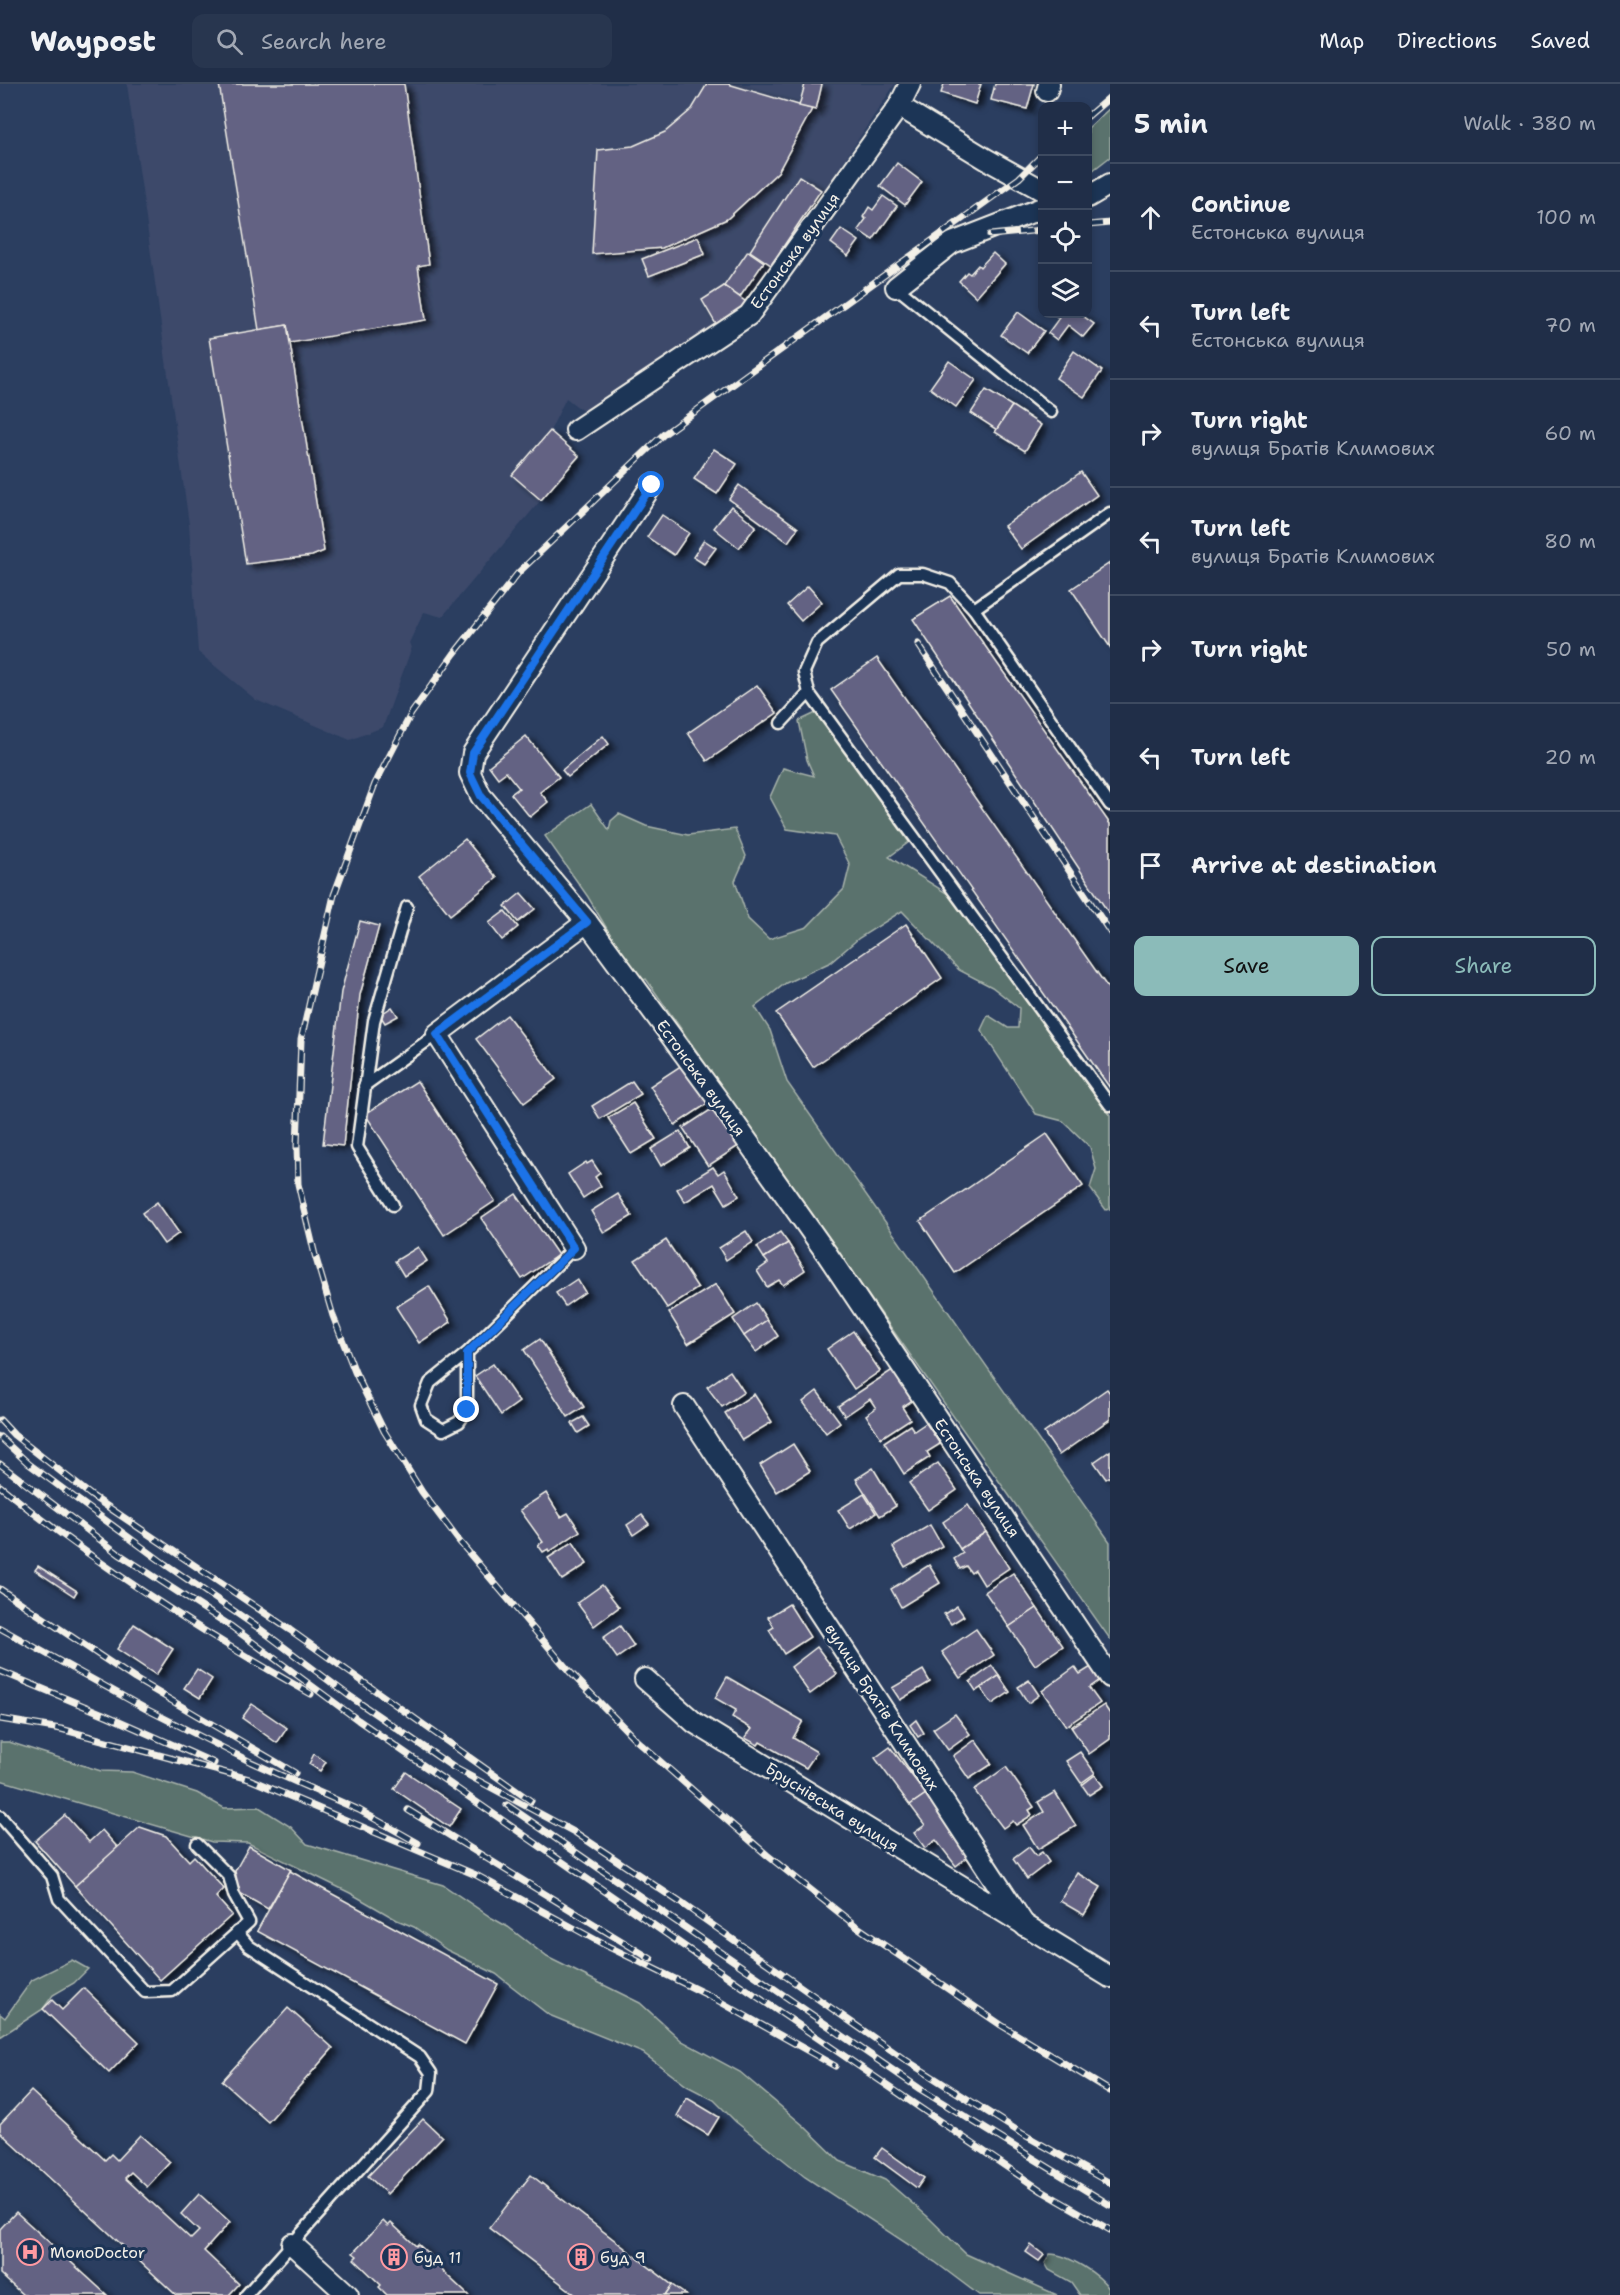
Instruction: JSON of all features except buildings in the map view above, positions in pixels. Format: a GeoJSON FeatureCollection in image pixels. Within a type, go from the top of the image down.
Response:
{"type":"FeatureCollection","features":[{"type":"Feature","properties":{"kind":"street","name":"Естонська вулиця"},"geometry":{"type":"LineString","coordinates":[[576,430],[749,315],[899,106],[910,84]]}},
{"type":"Feature","properties":{"kind":"street"},"geometry":{"type":"LineString","coordinates":[[899,106],[1038,188]]}},
{"type":"Feature","properties":{"kind":"street"},"geometry":{"type":"LineString","coordinates":[[1092,195],[1110,184]]}},
{"type":"Feature","properties":{"kind":"street"},"geometry":{"type":"LineString","coordinates":[[896,286],[952,243],[1038,210]]}},
{"type":"Feature","properties":{"kind":"street","name":"Естонська вулиця"},"geometry":{"type":"LineString","coordinates":[[652,485],[473,753],[470,773],[481,796],[587,922],[719,1101],[827,1254],[1110,1677]]}},
{"type":"Feature","properties":{"kind":"street"},"geometry":{"type":"LineString","coordinates":[[574,1248],[437,1034],[587,922]]}},
{"type":"Feature","properties":{"kind":"street","name":"вулиця Братів Климових"},"geometry":{"type":"LineString","coordinates":[[684,1406],[1025,1926],[1110,1977]]}},
{"type":"Feature","properties":{"kind":"street","name":"Бруснівська вулиця"},"geometry":{"type":"LineString","coordinates":[[645,1679],[695,1723],[1025,1926]]}},
{"type":"Feature","properties":{"kind":"street"},"geometry":{"type":"LineString","coordinates":[[292,2244],[348,2295]]}},
{"type":"Feature","properties":{"kind":"lane"},"geometry":{"type":"LineString","coordinates":[[896,286],[1051,412]]}},
{"type":"Feature","properties":{"kind":"lane"},"geometry":{"type":"LineString","coordinates":[[974,609],[1110,513]]}},
{"type":"Feature","properties":{"kind":"lane"},"geometry":{"type":"LineString","coordinates":[[1110,805],[974,609],[950,583],[923,574],[899,574],[817,643],[804,672],[809,693],[1110,1105]]}},
{"type":"Feature","properties":{"kind":"lane"},"geometry":{"type":"LineString","coordinates":[[781,723],[809,693]]}},
{"type":"Feature","properties":{"kind":"lane"},"geometry":{"type":"LineString","coordinates":[[393,1206],[357,1147],[374,1021],[407,907]]}},
{"type":"Feature","properties":{"kind":"lane"},"geometry":{"type":"LineString","coordinates":[[364,1086],[437,1034]]}},
{"type":"Feature","properties":{"kind":"lane"},"geometry":{"type":"LineString","coordinates":[[467,1353],[467,1410],[459,1422],[443,1430],[426,1419],[421,1405],[430,1383],[467,1353],[574,1248]]}},
{"type":"Feature","properties":{"kind":"lane"},"geometry":{"type":"LineString","coordinates":[[0,1816],[52,1876],[59,1899],[145,1992],[172,1991],[249,1922],[234,1894],[228,1876],[197,1844]]}},
{"type":"Feature","properties":{"kind":"lane"},"geometry":{"type":"LineString","coordinates":[[237,1932],[249,1946],[420,2057],[431,2073],[429,2091],[246,2295]]}},
{"type":"Feature","properties":{"kind":"shaded area"},"geometry":{"type":"Polygon","coordinates":[[[127,84],[895,84],[749,304],[584,412],[566,398],[550,431],[512,475],[541,500],[442,617],[424,612],[409,643],[412,647],[383,727],[350,740],[256,700],[198,652],[189,524],[127,84]]]}},
{"type":"Feature","properties":{"kind":"green space"},"geometry":{"type":"Polygon","coordinates":[[[1110,108],[1110,157],[1092,171],[1092,156],[1092,124],[1110,108]]]}},
{"type":"Feature","properties":{"kind":"green space"},"geometry":{"type":"Polygon","coordinates":[[[818,712],[909,842],[889,857],[948,894],[1009,959],[1110,1115],[1110,1209],[1106,1210],[1090,1188],[1096,1169],[1090,1147],[1063,1121],[1036,1114],[981,1030],[988,1015],[1008,1028],[1018,1028],[1019,1008],[992,987],[959,970],[902,911],[859,938],[831,962],[786,983],[755,1007],[770,1030],[787,1082],[1110,1542],[1110,1639],[646,979],[644,980],[629,966],[588,897],[545,836],[591,804],[609,830],[611,821],[619,814],[646,826],[688,835],[735,829],[746,856],[735,881],[748,919],[769,939],[807,927],[844,889],[850,865],[835,836],[787,829],[770,797],[783,768],[814,776],[807,760],[799,721],[818,712]]]}},
{"type":"Feature","properties":{"kind":"green space"},"geometry":{"type":"Polygon","coordinates":[[[0,1742],[9,1742],[101,1771],[132,1772],[197,1793],[224,1808],[259,1807],[291,1827],[307,1844],[443,1885],[508,1927],[547,1957],[640,2003],[682,2041],[740,2072],[804,2126],[840,2161],[885,2180],[966,2254],[1057,2295],[979,2295],[935,2262],[805,2177],[736,2122],[714,2100],[687,2086],[643,2053],[549,2015],[496,1974],[447,1950],[414,1927],[248,1843],[212,1842],[0,1780],[0,1742]]]}},
{"type":"Feature","properties":{"kind":"green space"},"geometry":{"type":"Polygon","coordinates":[[[72,1960],[88,1969],[74,1983],[53,1995],[43,2009],[0,2037],[0,2014],[5,2018],[32,1980],[72,1960]]]}},
{"type":"Feature","properties":{"kind":"green space"},"geometry":{"type":"Polygon","coordinates":[[[1050,2254],[1074,2261],[1091,2272],[1109,2289],[1106,2295],[1080,2295],[1071,2282],[1049,2270],[1045,2263],[1050,2254]]]}},
{"type":"Feature","properties":{"kind":"railway"},"geometry":{"type":"LineString","coordinates":[[1092,113],[1110,97]]}},
{"type":"Feature","properties":{"kind":"railway"},"geometry":{"type":"LineString","coordinates":[[1041,156],[1019,178],[664,434],[519,572],[454,654],[411,714],[375,784],[334,895],[301,1040],[298,1184],[333,1316],[355,1372],[384,1431],[422,1492],[459,1541],[569,1671],[636,1740],[767,1855],[856,1926],[1001,2025],[1110,2091]]}},
{"type":"Feature","properties":{"kind":"railway"},"geometry":{"type":"LineString","coordinates":[[1092,225],[1110,223]]}},
{"type":"Feature","properties":{"kind":"railway"},"geometry":{"type":"LineString","coordinates":[[990,235],[1038,230]]}},
{"type":"Feature","properties":{"kind":"railway"},"geometry":{"type":"LineString","coordinates":[[918,644],[1110,932]]}},
{"type":"Feature","properties":{"kind":"railway"},"geometry":{"type":"LineString","coordinates":[[0,1420],[14,1435],[92,1496],[290,1630],[531,1801]]}},
{"type":"Feature","properties":{"kind":"railway"},"geometry":{"type":"LineString","coordinates":[[0,1437],[29,1464],[165,1564],[453,1767],[576,1833],[684,1905],[904,2059],[1021,2133],[1110,2183]]}},
{"type":"Feature","properties":{"kind":"railway"},"geometry":{"type":"LineString","coordinates":[[0,1464],[119,1554],[232,1627],[358,1720],[743,1987],[1042,2191],[1110,2230]]}},
{"type":"Feature","properties":{"kind":"railway"},"geometry":{"type":"LineString","coordinates":[[0,1486],[74,1543],[151,1597],[230,1647],[311,1694]]}},
{"type":"Feature","properties":{"kind":"railway"},"geometry":{"type":"LineString","coordinates":[[0,1589],[135,1679],[295,1773]]}},
{"type":"Feature","properties":{"kind":"railway"},"geometry":{"type":"LineString","coordinates":[[0,1628],[146,1709],[251,1762],[359,1810],[418,1843]]}},
{"type":"Feature","properties":{"kind":"railway"},"geometry":{"type":"LineString","coordinates":[[0,1671],[214,1763]]}},
{"type":"Feature","properties":{"kind":"railway"},"geometry":{"type":"LineString","coordinates":[[0,1719],[61,1729],[249,1779],[476,1875],[605,1945],[716,1999]]}},
{"type":"Feature","properties":{"kind":"railway"},"geometry":{"type":"LineString","coordinates":[[507,1805],[920,2089],[1110,2205]]}},
{"type":"Feature","properties":{"kind":"railway"},"geometry":{"type":"LineString","coordinates":[[408,1810],[651,1959]]}},
{"type":"Feature","properties":{"kind":"railway"},"geometry":{"type":"LineString","coordinates":[[710,1996],[835,2066]]}},
{"type":"Feature","properties":{"kind":"place","name":"MonoDoctor"},"geometry":{"type":"Point","coordinates":[30,2252]}},
{"type":"Feature","properties":{"kind":"place","name":"буд 11"},"geometry":{"type":"Point","coordinates":[394,2257]}},
{"type":"Feature","properties":{"kind":"place","name":"буд 9"},"geometry":{"type":"Point","coordinates":[581,2257]}},
{"type":"Feature","properties":{"kind":"route"},"geometry":{"type":"LineString","coordinates":[[467,1410],[467,1353],[574,1248],[437,1034],[587,922],[481,796],[470,773],[473,753],[652,485]]}}]}
